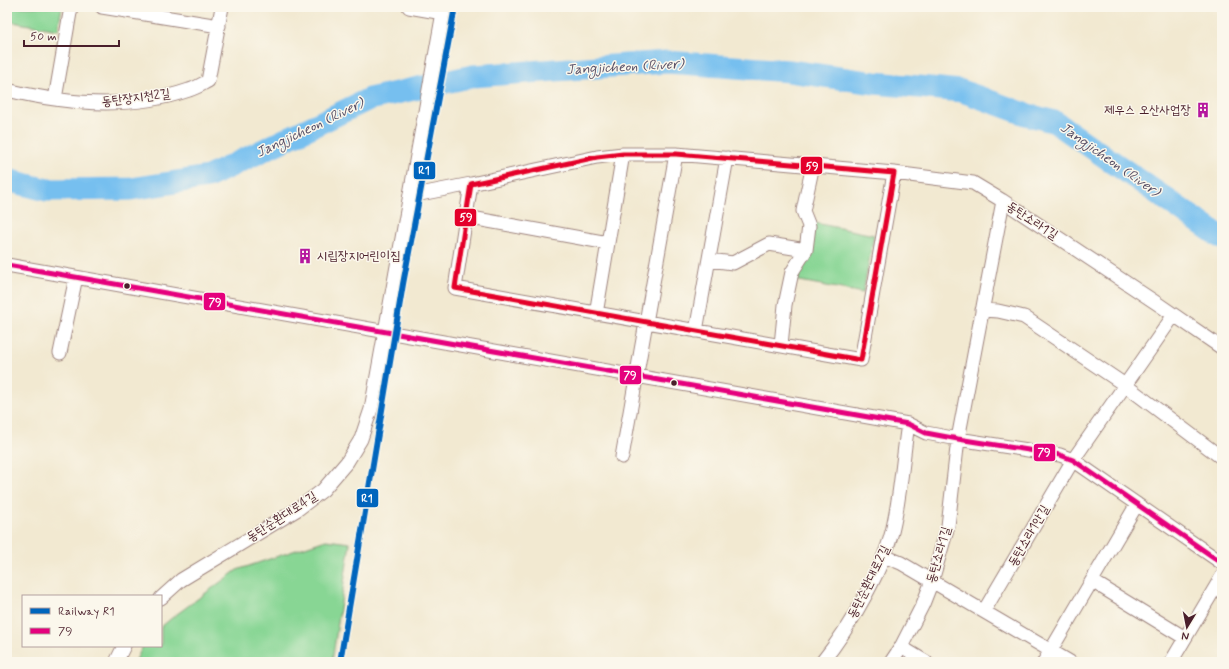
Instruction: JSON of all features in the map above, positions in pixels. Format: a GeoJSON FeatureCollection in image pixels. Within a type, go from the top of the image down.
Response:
{"type":"FeatureCollection","features":[{"type":"Feature","properties":{"kind":"street"},"geometry":{"type":"LineString","coordinates":[[55,99],[71,7]]}},
{"type":"Feature","properties":{"kind":"street"},"geometry":{"type":"LineString","coordinates":[[102,7],[219,26]]}},
{"type":"Feature","properties":{"kind":"street","name":"동탄장지천2길"},"geometry":{"type":"LineString","coordinates":[[7,90],[55,99],[103,103],[156,98],[190,90],[208,81],[222,7]]}},
{"type":"Feature","properties":{"kind":"street"},"geometry":{"type":"LineString","coordinates":[[409,7],[444,10]]}},
{"type":"Feature","properties":{"kind":"street","name":"동탄순환대로4길"},"geometry":{"type":"LineString","coordinates":[[162,597],[182,580],[298,509],[323,490],[347,462],[361,439],[371,409],[444,10]]}},
{"type":"Feature","properties":{"kind":"street"},"geometry":{"type":"LineString","coordinates":[[596,314],[623,154]]}},
{"type":"Feature","properties":{"kind":"street"},"geometry":{"type":"LineString","coordinates":[[410,196],[597,156],[623,154],[676,154],[813,165],[933,177],[973,183],[1003,201]]}},
{"type":"Feature","properties":{"kind":"street"},"geometry":{"type":"LineString","coordinates":[[622,457],[676,154]]}},
{"type":"Feature","properties":{"kind":"street"},"geometry":{"type":"LineString","coordinates":[[696,331],[726,158]]}},
{"type":"Feature","properties":{"kind":"street"},"geometry":{"type":"LineString","coordinates":[[781,345],[785,305],[792,272],[806,250],[809,226],[803,211],[813,165]]}},
{"type":"Feature","properties":{"kind":"street"},"geometry":{"type":"LineString","coordinates":[[471,184],[455,288],[861,360],[894,173]]}},
{"type":"Feature","properties":{"kind":"street","name":"동탄소라1길"},"geometry":{"type":"LineString","coordinates":[[891,662],[901,647],[923,604],[932,581],[948,526],[958,439],[1003,201],[1222,348]]}},
{"type":"Feature","properties":{"kind":"street"},"geometry":{"type":"LineString","coordinates":[[466,217],[608,243]]}},
{"type":"Feature","properties":{"kind":"street"},"geometry":{"type":"LineString","coordinates":[[709,260],[733,264],[769,244],[806,250]]}},
{"type":"Feature","properties":{"kind":"street"},"geometry":{"type":"LineString","coordinates":[[7,265],[908,424],[926,433],[1060,455],[1073,460],[1222,563]]}},
{"type":"Feature","properties":{"kind":"street"},"geometry":{"type":"LineString","coordinates":[[60,353],[76,277]]}},
{"type":"Feature","properties":{"kind":"street"},"geometry":{"type":"LineString","coordinates":[[982,310],[1024,317],[1126,384],[1222,458]]}},
{"type":"Feature","properties":{"kind":"street","name":"동탄소라1안길"},"geometry":{"type":"LineString","coordinates":[[984,612],[1073,460],[1174,315]]}},
{"type":"Feature","properties":{"kind":"street","name":"동탄순환대로2길"},"geometry":{"type":"LineString","coordinates":[[822,662],[850,620],[884,556],[894,524],[908,424]]}},
{"type":"Feature","properties":{"kind":"street"},"geometry":{"type":"LineString","coordinates":[[1044,662],[1137,504]]}},
{"type":"Feature","properties":{"kind":"street"},"geometry":{"type":"LineString","coordinates":[[884,556],[901,563],[1070,662]]}},
{"type":"Feature","properties":{"kind":"street"},"geometry":{"type":"LineString","coordinates":[[1171,662],[1222,576]]}},
{"type":"Feature","properties":{"kind":"street"},"geometry":{"type":"LineString","coordinates":[[1092,581],[1185,638]]}},
{"type":"Feature","properties":{"kind":"street"},"geometry":{"type":"LineString","coordinates":[[116,662],[124,647]]}},
{"type":"Feature","properties":{"kind":"street"},"geometry":{"type":"LineString","coordinates":[[901,647],[926,662]]}},
{"type":"Feature","properties":{"kind":"green space"},"geometry":{"type":"Polygon","coordinates":[[[7,7],[62,7],[58,30],[7,21],[7,7]]]}},
{"type":"Feature","properties":{"kind":"green space"},"geometry":{"type":"Polygon","coordinates":[[[815,223],[874,235],[863,293],[795,280],[815,223]]]}},
{"type":"Feature","properties":{"kind":"green space"},"geometry":{"type":"Polygon","coordinates":[[[326,540],[350,543],[332,662],[135,662],[142,647],[162,647],[162,626],[237,570],[326,540]]]}},
{"type":"Feature","properties":{"kind":"waterway","name":"Jangjicheon (River)"},"geometry":{"type":"LineString","coordinates":[[7,180],[47,190],[131,189],[208,177],[369,99],[473,76],[667,62],[789,71],[875,83],[962,91],[1025,114],[1055,122],[1222,238]]}},
{"type":"Feature","properties":{"kind":"rail line","name":"R1"},"geometry":{"type":"LineString","coordinates":[[340,662],[403,284],[455,7]]}},
{"type":"Feature","properties":{"kind":"transit line","name":"59"},"geometry":{"type":"LineString","coordinates":[[623,154],[676,154],[894,173],[861,360],[455,288],[471,184],[597,157],[623,154]]}},
{"type":"Feature","properties":{"kind":"transit line","name":"79"},"geometry":{"type":"LineString","coordinates":[[7,265],[908,424],[926,433],[1060,455],[1073,460],[1222,563]]}},
{"type":"Feature","properties":{"kind":"place","name":"제우스 오산사업장"},"geometry":{"type":"Point","coordinates":[1203,110]}},
{"type":"Feature","properties":{"kind":"place","name":"시립장지어린이집"},"geometry":{"type":"Point","coordinates":[305,256]}}]}
